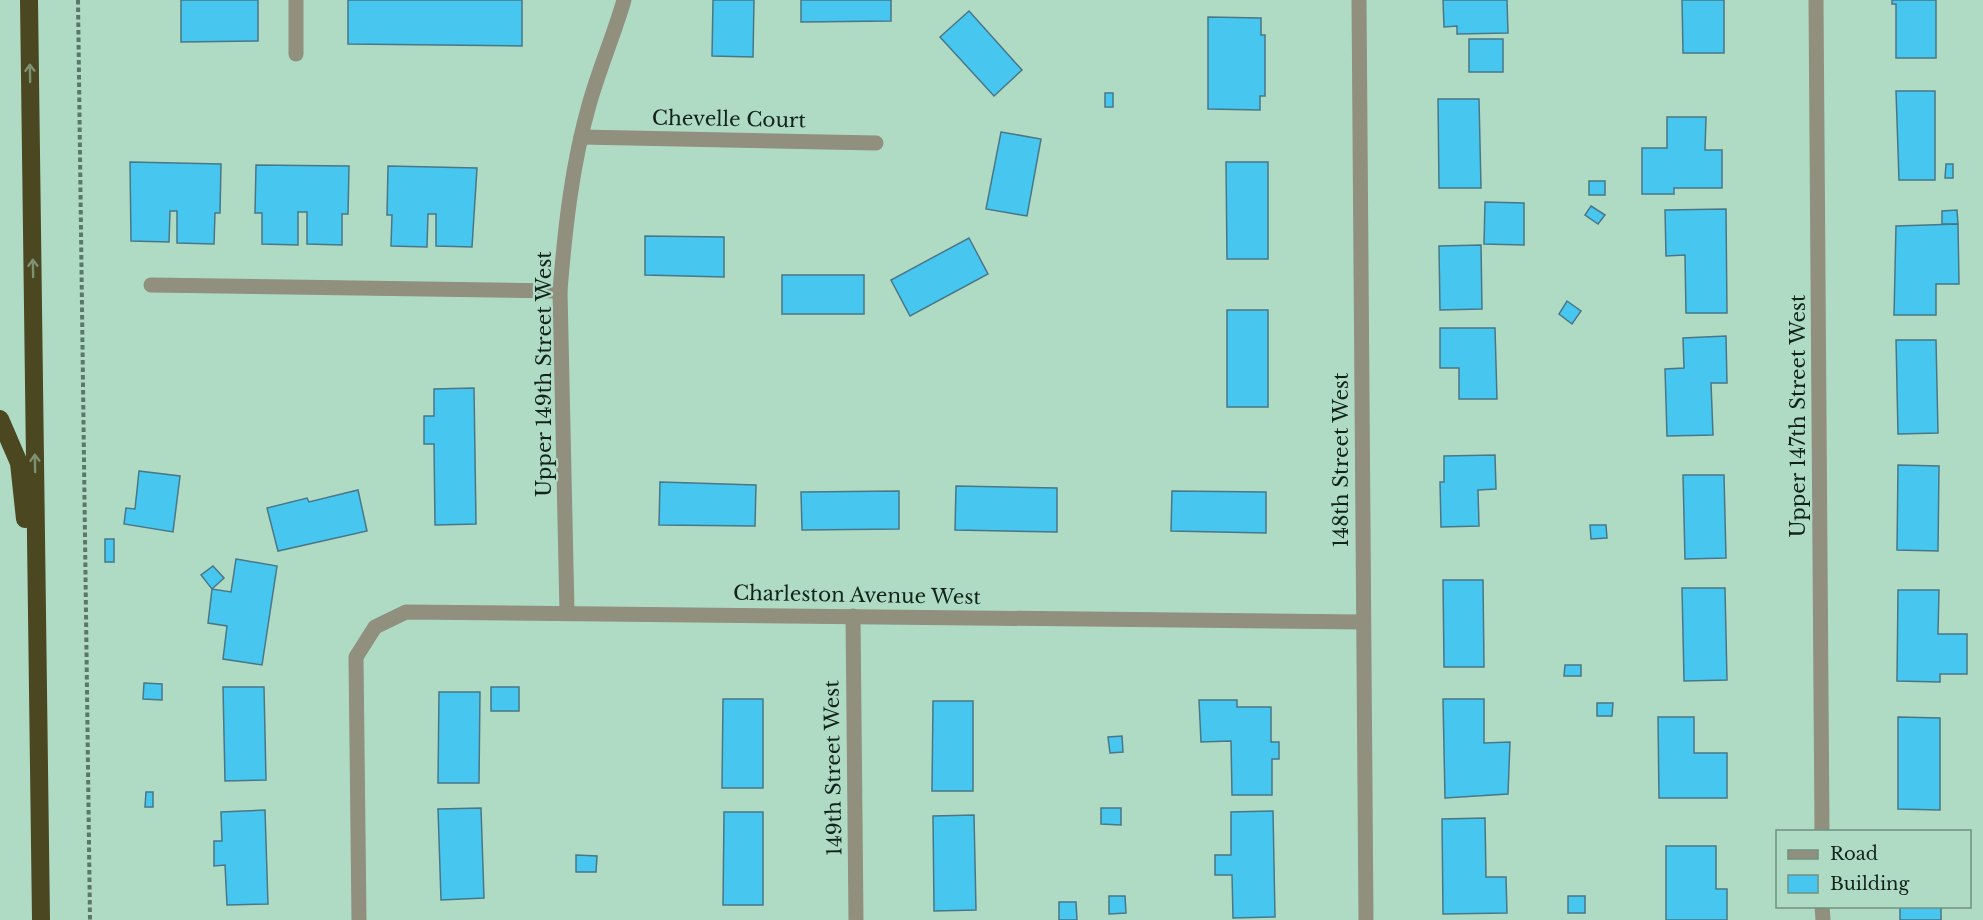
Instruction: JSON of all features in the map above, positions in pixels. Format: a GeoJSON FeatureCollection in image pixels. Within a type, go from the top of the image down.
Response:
{"type":"FeatureCollection","features":[{"type":"Feature","properties":{"kind":"highway"},"geometry":{"type":"LineString","coordinates":[[29,0],[41,920]]}},
{"type":"Feature","properties":{"kind":"highway"},"geometry":{"type":"LineString","coordinates":[[0,419],[19,463],[24,510],[31,920]]}},
{"type":"Feature","properties":{"kind":"street"},"geometry":{"type":"LineString","coordinates":[[296,0],[296,54]]}},
{"type":"Feature","properties":{"kind":"street","name":"Upper 149th Street West"},"geometry":{"type":"LineString","coordinates":[[567,612],[560,291],[566,222],[580,137],[624,0]]}},
{"type":"Feature","properties":{"kind":"street","name":"148th Street West"},"geometry":{"type":"LineString","coordinates":[[1359,0],[1366,920]]}},
{"type":"Feature","properties":{"kind":"street","name":"Upper 147th Street West"},"geometry":{"type":"LineString","coordinates":[[1816,0],[1822,830]]}},
{"type":"Feature","properties":{"kind":"street","name":"Chevelle Court"},"geometry":{"type":"LineString","coordinates":[[580,137],[876,143]]}},
{"type":"Feature","properties":{"kind":"street"},"geometry":{"type":"LineString","coordinates":[[151,285],[560,291]]}},
{"type":"Feature","properties":{"kind":"street","name":"Charleston Avenue West"},"geometry":{"type":"LineString","coordinates":[[358,920],[356,657],[375,627],[406,612],[1364,622]]}},
{"type":"Feature","properties":{"kind":"street","name":"149th Street West"},"geometry":{"type":"LineString","coordinates":[[853,616],[856,920]]}},
{"type":"Feature","properties":{"kind":"path"},"geometry":{"type":"LineString","coordinates":[[78,0],[90,920]]}},
{"type":"Feature","properties":{"kind":"building"},"geometry":{"type":"Polygon","coordinates":[[[181,0],[258,0],[258,41],[181,42],[181,0]]]}},
{"type":"Feature","properties":{"kind":"building"},"geometry":{"type":"Polygon","coordinates":[[[348,0],[522,0],[522,46],[348,44],[348,0]]]}},
{"type":"Feature","properties":{"kind":"building"},"geometry":{"type":"Polygon","coordinates":[[[713,0],[754,0],[753,57],[712,56],[713,0]]]}},
{"type":"Feature","properties":{"kind":"building"},"geometry":{"type":"Polygon","coordinates":[[[801,0],[891,0],[891,21],[801,22],[801,0]]]}},
{"type":"Feature","properties":{"kind":"building"},"geometry":{"type":"Polygon","coordinates":[[[1443,0],[1507,0],[1508,33],[1457,34],[1457,26],[1444,27],[1443,0]]]}},
{"type":"Feature","properties":{"kind":"building"},"geometry":{"type":"Polygon","coordinates":[[[1682,0],[1724,0],[1724,53],[1683,53],[1682,0]]]}},
{"type":"Feature","properties":{"kind":"building"},"geometry":{"type":"Polygon","coordinates":[[[1892,0],[1936,0],[1936,58],[1896,58],[1896,4],[1892,4],[1892,0]]]}},
{"type":"Feature","properties":{"kind":"building"},"geometry":{"type":"Polygon","coordinates":[[[969,11],[1022,70],[994,96],[940,37],[969,11]]]}},
{"type":"Feature","properties":{"kind":"building"},"geometry":{"type":"Polygon","coordinates":[[[1208,17],[1261,18],[1261,35],[1265,35],[1265,96],[1260,96],[1260,110],[1208,109],[1208,17]]]}},
{"type":"Feature","properties":{"kind":"building"},"geometry":{"type":"Polygon","coordinates":[[[1469,39],[1503,39],[1503,72],[1469,72],[1469,39]]]}},
{"type":"Feature","properties":{"kind":"building"},"geometry":{"type":"Polygon","coordinates":[[[1896,91],[1935,91],[1935,180],[1899,180],[1896,91]]]}},
{"type":"Feature","properties":{"kind":"building"},"geometry":{"type":"Polygon","coordinates":[[[1105,93],[1113,93],[1113,107],[1105,107],[1105,93]]]}},
{"type":"Feature","properties":{"kind":"building"},"geometry":{"type":"Polygon","coordinates":[[[1438,99],[1479,99],[1481,188],[1439,188],[1438,99]]]}},
{"type":"Feature","properties":{"kind":"building"},"geometry":{"type":"Polygon","coordinates":[[[1667,117],[1706,117],[1705,150],[1722,150],[1722,188],[1674,188],[1674,194],[1642,194],[1642,148],[1667,148],[1667,117]]]}},
{"type":"Feature","properties":{"kind":"building"},"geometry":{"type":"Polygon","coordinates":[[[1001,132],[1041,139],[1027,216],[986,209],[1001,132]]]}},
{"type":"Feature","properties":{"kind":"building"},"geometry":{"type":"Polygon","coordinates":[[[130,162],[221,164],[220,213],[215,213],[214,244],[177,243],[177,211],[170,211],[169,242],[131,241],[130,162]]]}},
{"type":"Feature","properties":{"kind":"building"},"geometry":{"type":"Polygon","coordinates":[[[1226,162],[1268,162],[1268,259],[1227,259],[1226,162]]]}},
{"type":"Feature","properties":{"kind":"building"},"geometry":{"type":"Polygon","coordinates":[[[1946,164],[1953,164],[1953,178],[1945,178],[1946,164]]]}},
{"type":"Feature","properties":{"kind":"building"},"geometry":{"type":"Polygon","coordinates":[[[256,165],[349,166],[348,214],[342,214],[342,245],[307,244],[307,212],[298,212],[298,245],[262,244],[262,213],[255,213],[256,165]]]}},
{"type":"Feature","properties":{"kind":"building"},"geometry":{"type":"Polygon","coordinates":[[[388,166],[477,168],[472,247],[436,246],[436,214],[428,214],[427,247],[391,246],[392,215],[387,215],[388,166]]]}},
{"type":"Feature","properties":{"kind":"building"},"geometry":{"type":"Polygon","coordinates":[[[1589,181],[1605,181],[1605,195],[1589,195],[1589,181]]]}},
{"type":"Feature","properties":{"kind":"building"},"geometry":{"type":"Polygon","coordinates":[[[1485,202],[1524,203],[1524,245],[1484,244],[1485,202]]]}},
{"type":"Feature","properties":{"kind":"building"},"geometry":{"type":"Polygon","coordinates":[[[1591,206],[1605,215],[1598,224],[1585,215],[1591,206]]]}},
{"type":"Feature","properties":{"kind":"building"},"geometry":{"type":"Polygon","coordinates":[[[1726,209],[1727,313],[1686,313],[1685,255],[1666,256],[1665,210],[1726,209]]]}},
{"type":"Feature","properties":{"kind":"building"},"geometry":{"type":"Polygon","coordinates":[[[1957,210],[1958,224],[1942,224],[1942,211],[1957,210]]]}},
{"type":"Feature","properties":{"kind":"building"},"geometry":{"type":"Polygon","coordinates":[[[1958,224],[1959,284],[1936,284],[1936,315],[1894,315],[1896,226],[1958,224]]]}},
{"type":"Feature","properties":{"kind":"building"},"geometry":{"type":"Polygon","coordinates":[[[645,236],[724,237],[724,277],[645,275],[645,236]]]}},
{"type":"Feature","properties":{"kind":"building"},"geometry":{"type":"Polygon","coordinates":[[[969,238],[988,274],[910,316],[891,280],[969,238]]]}},
{"type":"Feature","properties":{"kind":"building"},"geometry":{"type":"Polygon","coordinates":[[[1481,245],[1482,309],[1440,310],[1439,246],[1481,245]]]}},
{"type":"Feature","properties":{"kind":"building"},"geometry":{"type":"Polygon","coordinates":[[[782,275],[864,275],[864,314],[782,314],[782,275]]]}},
{"type":"Feature","properties":{"kind":"building"},"geometry":{"type":"Polygon","coordinates":[[[1567,301],[1581,311],[1572,324],[1559,314],[1567,301]]]}},
{"type":"Feature","properties":{"kind":"building"},"geometry":{"type":"Polygon","coordinates":[[[1227,310],[1268,310],[1268,407],[1227,407],[1227,310]]]}},
{"type":"Feature","properties":{"kind":"building"},"geometry":{"type":"Polygon","coordinates":[[[1440,328],[1495,328],[1497,399],[1459,399],[1459,368],[1440,368],[1440,328]]]}},
{"type":"Feature","properties":{"kind":"building"},"geometry":{"type":"Polygon","coordinates":[[[1726,336],[1727,383],[1711,383],[1713,435],[1667,436],[1665,369],[1684,368],[1683,338],[1726,336]]]}},
{"type":"Feature","properties":{"kind":"building"},"geometry":{"type":"Polygon","coordinates":[[[1896,340],[1936,340],[1938,433],[1898,434],[1896,340]]]}},
{"type":"Feature","properties":{"kind":"building"},"geometry":{"type":"Polygon","coordinates":[[[474,388],[476,524],[435,525],[434,444],[424,444],[424,416],[434,416],[434,389],[474,388]]]}},
{"type":"Feature","properties":{"kind":"building"},"geometry":{"type":"Polygon","coordinates":[[[1495,455],[1496,489],[1478,490],[1479,526],[1441,527],[1440,482],[1444,482],[1444,456],[1495,455]]]}},
{"type":"Feature","properties":{"kind":"building"},"geometry":{"type":"Polygon","coordinates":[[[1898,465],[1939,466],[1938,551],[1897,550],[1898,465]]]}},
{"type":"Feature","properties":{"kind":"building"},"geometry":{"type":"Polygon","coordinates":[[[139,471],[180,476],[173,532],[124,524],[126,508],[135,509],[139,471]]]}},
{"type":"Feature","properties":{"kind":"building"},"geometry":{"type":"Polygon","coordinates":[[[1683,475],[1724,475],[1726,558],[1685,559],[1683,475]]]}},
{"type":"Feature","properties":{"kind":"building"},"geometry":{"type":"Polygon","coordinates":[[[660,482],[756,485],[755,526],[659,525],[660,482]]]}},
{"type":"Feature","properties":{"kind":"building"},"geometry":{"type":"Polygon","coordinates":[[[956,486],[1057,488],[1057,532],[955,530],[956,486]]]}},
{"type":"Feature","properties":{"kind":"building"},"geometry":{"type":"Polygon","coordinates":[[[358,490],[367,531],[278,551],[267,508],[307,498],[309,502],[358,490]]]}},
{"type":"Feature","properties":{"kind":"building"},"geometry":{"type":"Polygon","coordinates":[[[899,491],[899,529],[802,530],[801,492],[899,491]]]}},
{"type":"Feature","properties":{"kind":"building"},"geometry":{"type":"Polygon","coordinates":[[[1172,491],[1266,492],[1266,533],[1171,531],[1172,491]]]}},
{"type":"Feature","properties":{"kind":"building"},"geometry":{"type":"Polygon","coordinates":[[[1590,525],[1606,525],[1607,538],[1591,539],[1590,525]]]}},
{"type":"Feature","properties":{"kind":"building"},"geometry":{"type":"Polygon","coordinates":[[[105,539],[114,539],[114,562],[105,562],[105,539]]]}},
{"type":"Feature","properties":{"kind":"building"},"geometry":{"type":"Polygon","coordinates":[[[236,559],[277,566],[262,665],[223,659],[227,626],[208,623],[212,589],[231,592],[236,559]]]}},
{"type":"Feature","properties":{"kind":"building"},"geometry":{"type":"Polygon","coordinates":[[[213,566],[224,578],[212,589],[201,575],[213,566]]]}},
{"type":"Feature","properties":{"kind":"building"},"geometry":{"type":"Polygon","coordinates":[[[1443,580],[1483,580],[1484,667],[1444,667],[1443,580]]]}},
{"type":"Feature","properties":{"kind":"building"},"geometry":{"type":"Polygon","coordinates":[[[1682,588],[1725,588],[1727,680],[1684,681],[1682,588]]]}},
{"type":"Feature","properties":{"kind":"building"},"geometry":{"type":"Polygon","coordinates":[[[1898,590],[1939,590],[1938,634],[1967,634],[1967,674],[1940,674],[1940,682],[1897,681],[1898,590]]]}},
{"type":"Feature","properties":{"kind":"building"},"geometry":{"type":"Polygon","coordinates":[[[1565,665],[1581,665],[1581,676],[1564,676],[1565,665]]]}},
{"type":"Feature","properties":{"kind":"building"},"geometry":{"type":"Polygon","coordinates":[[[144,683],[162,684],[162,700],[143,699],[144,683]]]}},
{"type":"Feature","properties":{"kind":"building"},"geometry":{"type":"Polygon","coordinates":[[[223,687],[264,687],[266,780],[225,781],[223,687]]]}},
{"type":"Feature","properties":{"kind":"building"},"geometry":{"type":"Polygon","coordinates":[[[491,687],[519,687],[519,711],[491,711],[491,687]]]}},
{"type":"Feature","properties":{"kind":"building"},"geometry":{"type":"Polygon","coordinates":[[[439,692],[480,692],[479,783],[438,783],[439,692]]]}},
{"type":"Feature","properties":{"kind":"building"},"geometry":{"type":"Polygon","coordinates":[[[723,699],[763,699],[763,788],[722,788],[723,699]]]}},
{"type":"Feature","properties":{"kind":"building"},"geometry":{"type":"Polygon","coordinates":[[[1443,699],[1484,699],[1484,743],[1510,742],[1508,794],[1445,798],[1443,699]]]}},
{"type":"Feature","properties":{"kind":"building"},"geometry":{"type":"Polygon","coordinates":[[[1199,700],[1237,700],[1237,707],[1271,707],[1271,742],[1279,742],[1279,759],[1272,759],[1272,795],[1232,795],[1231,741],[1201,742],[1199,700]]]}},
{"type":"Feature","properties":{"kind":"building"},"geometry":{"type":"Polygon","coordinates":[[[933,701],[973,701],[973,791],[932,791],[933,701]]]}},
{"type":"Feature","properties":{"kind":"building"},"geometry":{"type":"Polygon","coordinates":[[[1597,703],[1613,703],[1612,716],[1597,716],[1597,703]]]}},
{"type":"Feature","properties":{"kind":"building"},"geometry":{"type":"Polygon","coordinates":[[[1658,717],[1694,717],[1694,753],[1727,753],[1727,798],[1659,798],[1658,717]]]}},
{"type":"Feature","properties":{"kind":"building"},"geometry":{"type":"Polygon","coordinates":[[[1898,717],[1940,718],[1940,810],[1898,809],[1898,717]]]}},
{"type":"Feature","properties":{"kind":"building"},"geometry":{"type":"Polygon","coordinates":[[[1122,736],[1123,752],[1110,753],[1108,737],[1122,736]]]}},
{"type":"Feature","properties":{"kind":"building"},"geometry":{"type":"Polygon","coordinates":[[[146,792],[153,792],[153,807],[145,807],[146,792]]]}},
{"type":"Feature","properties":{"kind":"building"},"geometry":{"type":"Polygon","coordinates":[[[481,808],[484,898],[441,900],[438,809],[481,808]]]}},
{"type":"Feature","properties":{"kind":"building"},"geometry":{"type":"Polygon","coordinates":[[[1101,808],[1121,808],[1121,825],[1101,824],[1101,808]]]}},
{"type":"Feature","properties":{"kind":"building"},"geometry":{"type":"Polygon","coordinates":[[[265,810],[268,904],[227,905],[225,865],[214,866],[214,841],[222,841],[221,812],[265,810]]]}},
{"type":"Feature","properties":{"kind":"building"},"geometry":{"type":"Polygon","coordinates":[[[1273,811],[1275,917],[1233,918],[1232,875],[1215,875],[1215,855],[1231,855],[1231,812],[1273,811]]]}},
{"type":"Feature","properties":{"kind":"building"},"geometry":{"type":"Polygon","coordinates":[[[724,812],[763,812],[763,905],[723,905],[724,812]]]}},
{"type":"Feature","properties":{"kind":"building"},"geometry":{"type":"Polygon","coordinates":[[[974,815],[976,910],[934,911],[933,816],[974,815]]]}},
{"type":"Feature","properties":{"kind":"building"},"geometry":{"type":"Polygon","coordinates":[[[1485,818],[1486,877],[1506,877],[1507,913],[1443,914],[1442,819],[1485,818]]]}},
{"type":"Feature","properties":{"kind":"building"},"geometry":{"type":"Polygon","coordinates":[[[1666,846],[1716,846],[1716,889],[1727,889],[1727,920],[1666,920],[1666,846]]]}},
{"type":"Feature","properties":{"kind":"building"},"geometry":{"type":"Polygon","coordinates":[[[576,855],[597,856],[596,872],[576,872],[576,855]]]}},
{"type":"Feature","properties":{"kind":"building"},"geometry":{"type":"Polygon","coordinates":[[[1109,896],[1125,896],[1126,913],[1109,914],[1109,896]]]}},
{"type":"Feature","properties":{"kind":"building"},"geometry":{"type":"Polygon","coordinates":[[[1568,896],[1585,896],[1585,913],[1568,913],[1568,896]]]}},
{"type":"Feature","properties":{"kind":"building"},"geometry":{"type":"Polygon","coordinates":[[[1059,902],[1076,902],[1077,920],[1059,920],[1059,902]]]}},
{"type":"Feature","properties":{"kind":"building"},"geometry":{"type":"Polygon","coordinates":[[[1900,908],[1941,908],[1941,920],[1900,920],[1900,908]]]}}]}
